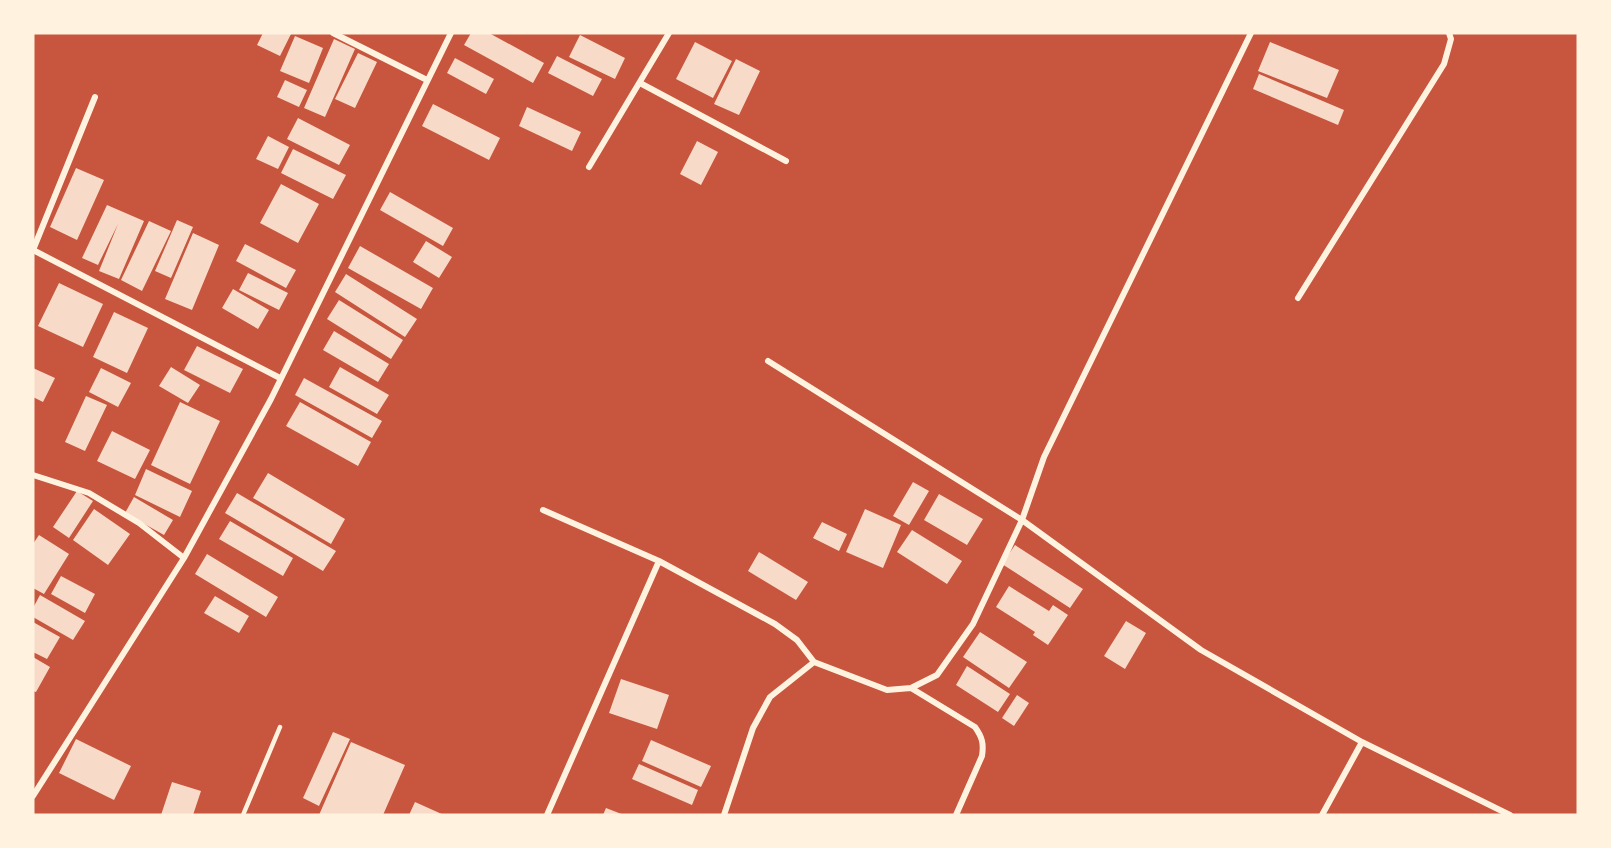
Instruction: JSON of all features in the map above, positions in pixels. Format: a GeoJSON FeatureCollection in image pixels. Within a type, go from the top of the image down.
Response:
{"type":"FeatureCollection","features":[{"type":"Feature","properties":{"kind":"street"},"geometry":{"type":"LineString","coordinates":[[333,33],[427,80]]}},
{"type":"Feature","properties":{"kind":"street"},"geometry":{"type":"LineString","coordinates":[[33,796],[184,558],[280,378],[451,33]]}},
{"type":"Feature","properties":{"kind":"street"},"geometry":{"type":"LineString","coordinates":[[589,167],[669,33]]}},
{"type":"Feature","properties":{"kind":"street"},"geometry":{"type":"LineString","coordinates":[[543,510],[659,561],[775,624],[797,639],[814,662],[887,690],[911,688],[937,675],[973,624],[1022,520],[1044,457],[1251,33]]}},
{"type":"Feature","properties":{"kind":"street"},"geometry":{"type":"LineString","coordinates":[[1298,298],[1444,64],[1451,39],[1449,33]]}},
{"type":"Feature","properties":{"kind":"street"},"geometry":{"type":"LineString","coordinates":[[640,83],[786,161]]}},
{"type":"Feature","properties":{"kind":"street"},"geometry":{"type":"LineString","coordinates":[[95,97],[33,250],[280,378]]}},
{"type":"Feature","properties":{"kind":"street"},"geometry":{"type":"LineString","coordinates":[[768,361],[1022,520],[1201,650],[1362,742],[1510,815]]}},
{"type":"Feature","properties":{"kind":"street"},"geometry":{"type":"LineString","coordinates":[[33,475],[89,493],[139,523],[184,558]]}},
{"type":"Feature","properties":{"kind":"street"},"geometry":{"type":"LineString","coordinates":[[547,815],[659,561]]}},
{"type":"Feature","properties":{"kind":"street"},"geometry":{"type":"LineString","coordinates":[[724,815],[753,728],[770,697],[814,662]]}},
{"type":"Feature","properties":{"kind":"street"},"geometry":{"type":"LineString","coordinates":[[911,688],[975,727],[981,735],[984,745],[982,756],[956,815]]}},
{"type":"Feature","properties":{"kind":"street"},"geometry":{"type":"LineString","coordinates":[[1322,815],[1362,742]]}},
{"type":"Feature","properties":{"kind":"lane"},"geometry":{"type":"LineString","coordinates":[[243,815],[280,728]]}},
{"type":"Feature","properties":{"kind":"building"},"geometry":{"type":"Polygon","coordinates":[[[263,33],[291,34],[280,56],[257,45],[263,33]]]}},
{"type":"Feature","properties":{"kind":"building"},"geometry":{"type":"Polygon","coordinates":[[[471,33],[489,33],[544,63],[533,83],[464,45],[471,33]]]}},
{"type":"Feature","properties":{"kind":"building"},"geometry":{"type":"Polygon","coordinates":[[[580,35],[625,58],[615,79],[569,57],[580,35]]]}},
{"type":"Feature","properties":{"kind":"building"},"geometry":{"type":"Polygon","coordinates":[[[295,36],[323,48],[309,83],[280,71],[295,36]]]}},
{"type":"Feature","properties":{"kind":"building"},"geometry":{"type":"Polygon","coordinates":[[[334,39],[355,49],[325,117],[304,108],[334,39]]]}},
{"type":"Feature","properties":{"kind":"building"},"geometry":{"type":"Polygon","coordinates":[[[695,42],[732,61],[713,98],[676,79],[695,42]]]}},
{"type":"Feature","properties":{"kind":"building"},"geometry":{"type":"Polygon","coordinates":[[[1270,42],[1339,70],[1327,98],[1258,71],[1270,42]]]}},
{"type":"Feature","properties":{"kind":"building"},"geometry":{"type":"Polygon","coordinates":[[[358,53],[377,62],[355,108],[335,99],[358,53]]]}},
{"type":"Feature","properties":{"kind":"building"},"geometry":{"type":"Polygon","coordinates":[[[557,56],[602,79],[593,96],[548,73],[557,56]]]}},
{"type":"Feature","properties":{"kind":"building"},"geometry":{"type":"Polygon","coordinates":[[[455,58],[494,79],[486,94],[447,73],[455,58]]]}},
{"type":"Feature","properties":{"kind":"building"},"geometry":{"type":"Polygon","coordinates":[[[736,59],[760,71],[739,115],[714,104],[736,59]]]}},
{"type":"Feature","properties":{"kind":"building"},"geometry":{"type":"Polygon","coordinates":[[[1259,74],[1344,110],[1338,125],[1253,89],[1259,74]]]}},
{"type":"Feature","properties":{"kind":"building"},"geometry":{"type":"Polygon","coordinates":[[[285,80],[307,90],[299,107],[277,97],[285,80]]]}},
{"type":"Feature","properties":{"kind":"building"},"geometry":{"type":"Polygon","coordinates":[[[433,104],[500,138],[489,160],[422,126],[433,104]]]}},
{"type":"Feature","properties":{"kind":"building"},"geometry":{"type":"Polygon","coordinates":[[[527,107],[581,132],[572,151],[519,126],[527,107]]]}},
{"type":"Feature","properties":{"kind":"building"},"geometry":{"type":"Polygon","coordinates":[[[298,118],[350,145],[339,165],[287,139],[298,118]]]}},
{"type":"Feature","properties":{"kind":"building"},"geometry":{"type":"Polygon","coordinates":[[[268,136],[289,147],[278,169],[256,159],[268,136]]]}},
{"type":"Feature","properties":{"kind":"building"},"geometry":{"type":"Polygon","coordinates":[[[697,141],[718,152],[701,185],[680,174],[697,141]]]}},
{"type":"Feature","properties":{"kind":"building"},"geometry":{"type":"Polygon","coordinates":[[[293,149],[346,175],[333,199],[281,173],[293,149]]]}},
{"type":"Feature","properties":{"kind":"building"},"geometry":{"type":"Polygon","coordinates":[[[76,168],[104,180],[77,240],[50,227],[76,168]]]}},
{"type":"Feature","properties":{"kind":"building"},"geometry":{"type":"Polygon","coordinates":[[[281,184],[319,204],[298,243],[260,223],[281,184]]]}},
{"type":"Feature","properties":{"kind":"building"},"geometry":{"type":"Polygon","coordinates":[[[390,192],[453,228],[443,246],[380,210],[390,192]]]}},
{"type":"Feature","properties":{"kind":"building"},"geometry":{"type":"Polygon","coordinates":[[[107,205],[144,221],[119,279],[99,271],[118,224],[98,265],[82,258],[107,205]]]}},
{"type":"Feature","properties":{"kind":"building"},"geometry":{"type":"Polygon","coordinates":[[[177,220],[193,227],[171,278],[155,271],[177,220]]]}},
{"type":"Feature","properties":{"kind":"building"},"geometry":{"type":"Polygon","coordinates":[[[149,221],[171,231],[142,291],[121,280],[149,221]]]}},
{"type":"Feature","properties":{"kind":"building"},"geometry":{"type":"Polygon","coordinates":[[[193,233],[219,245],[192,310],[165,299],[193,233]]]}},
{"type":"Feature","properties":{"kind":"building"},"geometry":{"type":"Polygon","coordinates":[[[426,241],[452,257],[439,278],[413,262],[426,241]]]}},
{"type":"Feature","properties":{"kind":"building"},"geometry":{"type":"Polygon","coordinates":[[[245,244],[296,270],[286,288],[236,261],[245,244]]]}},
{"type":"Feature","properties":{"kind":"building"},"geometry":{"type":"Polygon","coordinates":[[[360,246],[433,288],[421,309],[348,268],[360,246]]]}},
{"type":"Feature","properties":{"kind":"building"},"geometry":{"type":"Polygon","coordinates":[[[248,273],[288,293],[279,310],[239,290],[248,273]]]}},
{"type":"Feature","properties":{"kind":"building"},"geometry":{"type":"Polygon","coordinates":[[[346,274],[417,319],[405,337],[335,292],[346,274]]]}},
{"type":"Feature","properties":{"kind":"building"},"geometry":{"type":"Polygon","coordinates":[[[59,283],[103,304],[83,347],[38,326],[59,283]]]}},
{"type":"Feature","properties":{"kind":"building"},"geometry":{"type":"Polygon","coordinates":[[[233,289],[269,310],[258,329],[222,308],[233,289]]]}},
{"type":"Feature","properties":{"kind":"building"},"geometry":{"type":"Polygon","coordinates":[[[339,300],[403,340],[391,359],[327,319],[339,300]]]}},
{"type":"Feature","properties":{"kind":"building"},"geometry":{"type":"Polygon","coordinates":[[[114,312],[148,328],[127,373],[93,357],[114,312]]]}},
{"type":"Feature","properties":{"kind":"building"},"geometry":{"type":"Polygon","coordinates":[[[334,331],[389,364],[378,382],[323,350],[334,331]]]}},
{"type":"Feature","properties":{"kind":"building"},"geometry":{"type":"Polygon","coordinates":[[[197,346],[243,369],[230,393],[184,370],[197,346]]]}},
{"type":"Feature","properties":{"kind":"building"},"geometry":{"type":"Polygon","coordinates":[[[171,367],[200,385],[188,403],[159,386],[171,367]]]}},
{"type":"Feature","properties":{"kind":"building"},"geometry":{"type":"Polygon","coordinates":[[[340,367],[389,395],[377,414],[329,387],[340,367]]]}},
{"type":"Feature","properties":{"kind":"building"},"geometry":{"type":"Polygon","coordinates":[[[33,368],[55,378],[43,402],[33,397],[33,368]]]}},
{"type":"Feature","properties":{"kind":"building"},"geometry":{"type":"Polygon","coordinates":[[[101,368],[131,383],[118,407],[89,392],[101,368]]]}},
{"type":"Feature","properties":{"kind":"building"},"geometry":{"type":"Polygon","coordinates":[[[304,378],[382,421],[372,438],[295,395],[304,378]]]}},
{"type":"Feature","properties":{"kind":"building"},"geometry":{"type":"Polygon","coordinates":[[[86,396],[107,405],[85,451],[65,442],[86,396]]]}},
{"type":"Feature","properties":{"kind":"building"},"geometry":{"type":"Polygon","coordinates":[[[180,402],[220,421],[190,484],[151,465],[180,402]]]}},
{"type":"Feature","properties":{"kind":"building"},"geometry":{"type":"Polygon","coordinates":[[[300,402],[371,442],[358,466],[286,426],[300,402]]]}},
{"type":"Feature","properties":{"kind":"building"},"geometry":{"type":"Polygon","coordinates":[[[112,431],[150,450],[135,479],[97,461],[112,431]]]}},
{"type":"Feature","properties":{"kind":"building"},"geometry":{"type":"Polygon","coordinates":[[[146,469],[192,491],[180,517],[135,495],[146,469]]]}},
{"type":"Feature","properties":{"kind":"building"},"geometry":{"type":"Polygon","coordinates":[[[268,473],[345,519],[331,544],[253,498],[268,473]]]}},
{"type":"Feature","properties":{"kind":"building"},"geometry":{"type":"Polygon","coordinates":[[[913,482],[929,491],[909,525],[893,516],[913,482]]]}},
{"type":"Feature","properties":{"kind":"building"},"geometry":{"type":"Polygon","coordinates":[[[77,491],[93,501],[69,538],[53,527],[77,491]]]}},
{"type":"Feature","properties":{"kind":"building"},"geometry":{"type":"Polygon","coordinates":[[[237,493],[336,551],[323,571],[225,513],[237,493]]]}},
{"type":"Feature","properties":{"kind":"building"},"geometry":{"type":"Polygon","coordinates":[[[939,494],[983,519],[967,545],[924,520],[939,494]]]}},
{"type":"Feature","properties":{"kind":"building"},"geometry":{"type":"Polygon","coordinates":[[[134,497],[173,520],[164,535],[125,513],[134,497]]]}},
{"type":"Feature","properties":{"kind":"building"},"geometry":{"type":"Polygon","coordinates":[[[94,509],[130,534],[108,565],[73,540],[94,509]]]}},
{"type":"Feature","properties":{"kind":"building"},"geometry":{"type":"Polygon","coordinates":[[[865,509],[901,525],[883,568],[846,552],[865,509]]]}},
{"type":"Feature","properties":{"kind":"building"},"geometry":{"type":"Polygon","coordinates":[[[230,521],[293,558],[283,576],[219,539],[230,521]]]}},
{"type":"Feature","properties":{"kind":"building"},"geometry":{"type":"Polygon","coordinates":[[[822,522],[847,534],[839,551],[813,538],[822,522]]]}},
{"type":"Feature","properties":{"kind":"building"},"geometry":{"type":"Polygon","coordinates":[[[912,530],[962,561],[947,584],[897,552],[912,530]]]}},
{"type":"Feature","properties":{"kind":"building"},"geometry":{"type":"Polygon","coordinates":[[[39,535],[69,554],[44,594],[33,588],[33,544],[39,535]]]}},
{"type":"Feature","properties":{"kind":"building"},"geometry":{"type":"Polygon","coordinates":[[[1015,545],[1083,589],[1070,608],[1002,564],[1015,545]]]}},
{"type":"Feature","properties":{"kind":"building"},"geometry":{"type":"Polygon","coordinates":[[[759,552],[808,582],[796,600],[748,571],[759,552]]]}},
{"type":"Feature","properties":{"kind":"building"},"geometry":{"type":"Polygon","coordinates":[[[207,554],[278,597],[266,617],[195,574],[207,554]]]}},
{"type":"Feature","properties":{"kind":"building"},"geometry":{"type":"Polygon","coordinates":[[[61,576],[95,594],[85,613],[51,594],[61,576]]]}},
{"type":"Feature","properties":{"kind":"building"},"geometry":{"type":"Polygon","coordinates":[[[1009,586],[1049,611],[1053,605],[1068,615],[1048,645],[1033,635],[1035,632],[996,607],[1009,586]]]}},
{"type":"Feature","properties":{"kind":"building"},"geometry":{"type":"Polygon","coordinates":[[[40,595],[85,621],[73,640],[33,617],[33,608],[40,595]]]}},
{"type":"Feature","properties":{"kind":"building"},"geometry":{"type":"Polygon","coordinates":[[[215,596],[249,616],[239,633],[204,613],[215,596]]]}},
{"type":"Feature","properties":{"kind":"building"},"geometry":{"type":"Polygon","coordinates":[[[1126,621],[1146,633],[1125,669],[1104,656],[1126,621]]]}},
{"type":"Feature","properties":{"kind":"building"},"geometry":{"type":"Polygon","coordinates":[[[33,622],[60,637],[47,659],[33,652],[33,622]]]}},
{"type":"Feature","properties":{"kind":"building"},"geometry":{"type":"Polygon","coordinates":[[[980,632],[1027,662],[1009,688],[963,657],[980,632]]]}},
{"type":"Feature","properties":{"kind":"building"},"geometry":{"type":"Polygon","coordinates":[[[33,657],[50,667],[36,692],[33,691],[33,657]]]}},
{"type":"Feature","properties":{"kind":"building"},"geometry":{"type":"Polygon","coordinates":[[[967,666],[1010,694],[998,712],[956,685],[967,666]]]}},
{"type":"Feature","properties":{"kind":"building"},"geometry":{"type":"Polygon","coordinates":[[[621,679],[669,695],[657,729],[609,713],[621,679]]]}},
{"type":"Feature","properties":{"kind":"building"},"geometry":{"type":"Polygon","coordinates":[[[1017,695],[1029,703],[1014,726],[1002,718],[1017,695]]]}},
{"type":"Feature","properties":{"kind":"building"},"geometry":{"type":"Polygon","coordinates":[[[333,732],[350,739],[319,806],[303,798],[333,732]]]}},
{"type":"Feature","properties":{"kind":"building"},"geometry":{"type":"Polygon","coordinates":[[[76,739],[131,766],[114,800],[59,773],[76,739]]]}},
{"type":"Feature","properties":{"kind":"building"},"geometry":{"type":"Polygon","coordinates":[[[651,740],[711,766],[701,787],[642,761],[651,740]]]}},
{"type":"Feature","properties":{"kind":"building"},"geometry":{"type":"Polygon","coordinates":[[[351,742],[405,765],[383,815],[319,815],[351,742]]]}},
{"type":"Feature","properties":{"kind":"building"},"geometry":{"type":"Polygon","coordinates":[[[639,764],[698,790],[692,805],[632,779],[639,764]]]}},
{"type":"Feature","properties":{"kind":"building"},"geometry":{"type":"Polygon","coordinates":[[[172,782],[201,791],[193,815],[161,815],[172,782]]]}},
{"type":"Feature","properties":{"kind":"building"},"geometry":{"type":"Polygon","coordinates":[[[415,802],[444,815],[409,815],[415,802]]]}},
{"type":"Feature","properties":{"kind":"building"},"geometry":{"type":"Polygon","coordinates":[[[606,808],[624,815],[603,815],[606,808]]]}}]}
